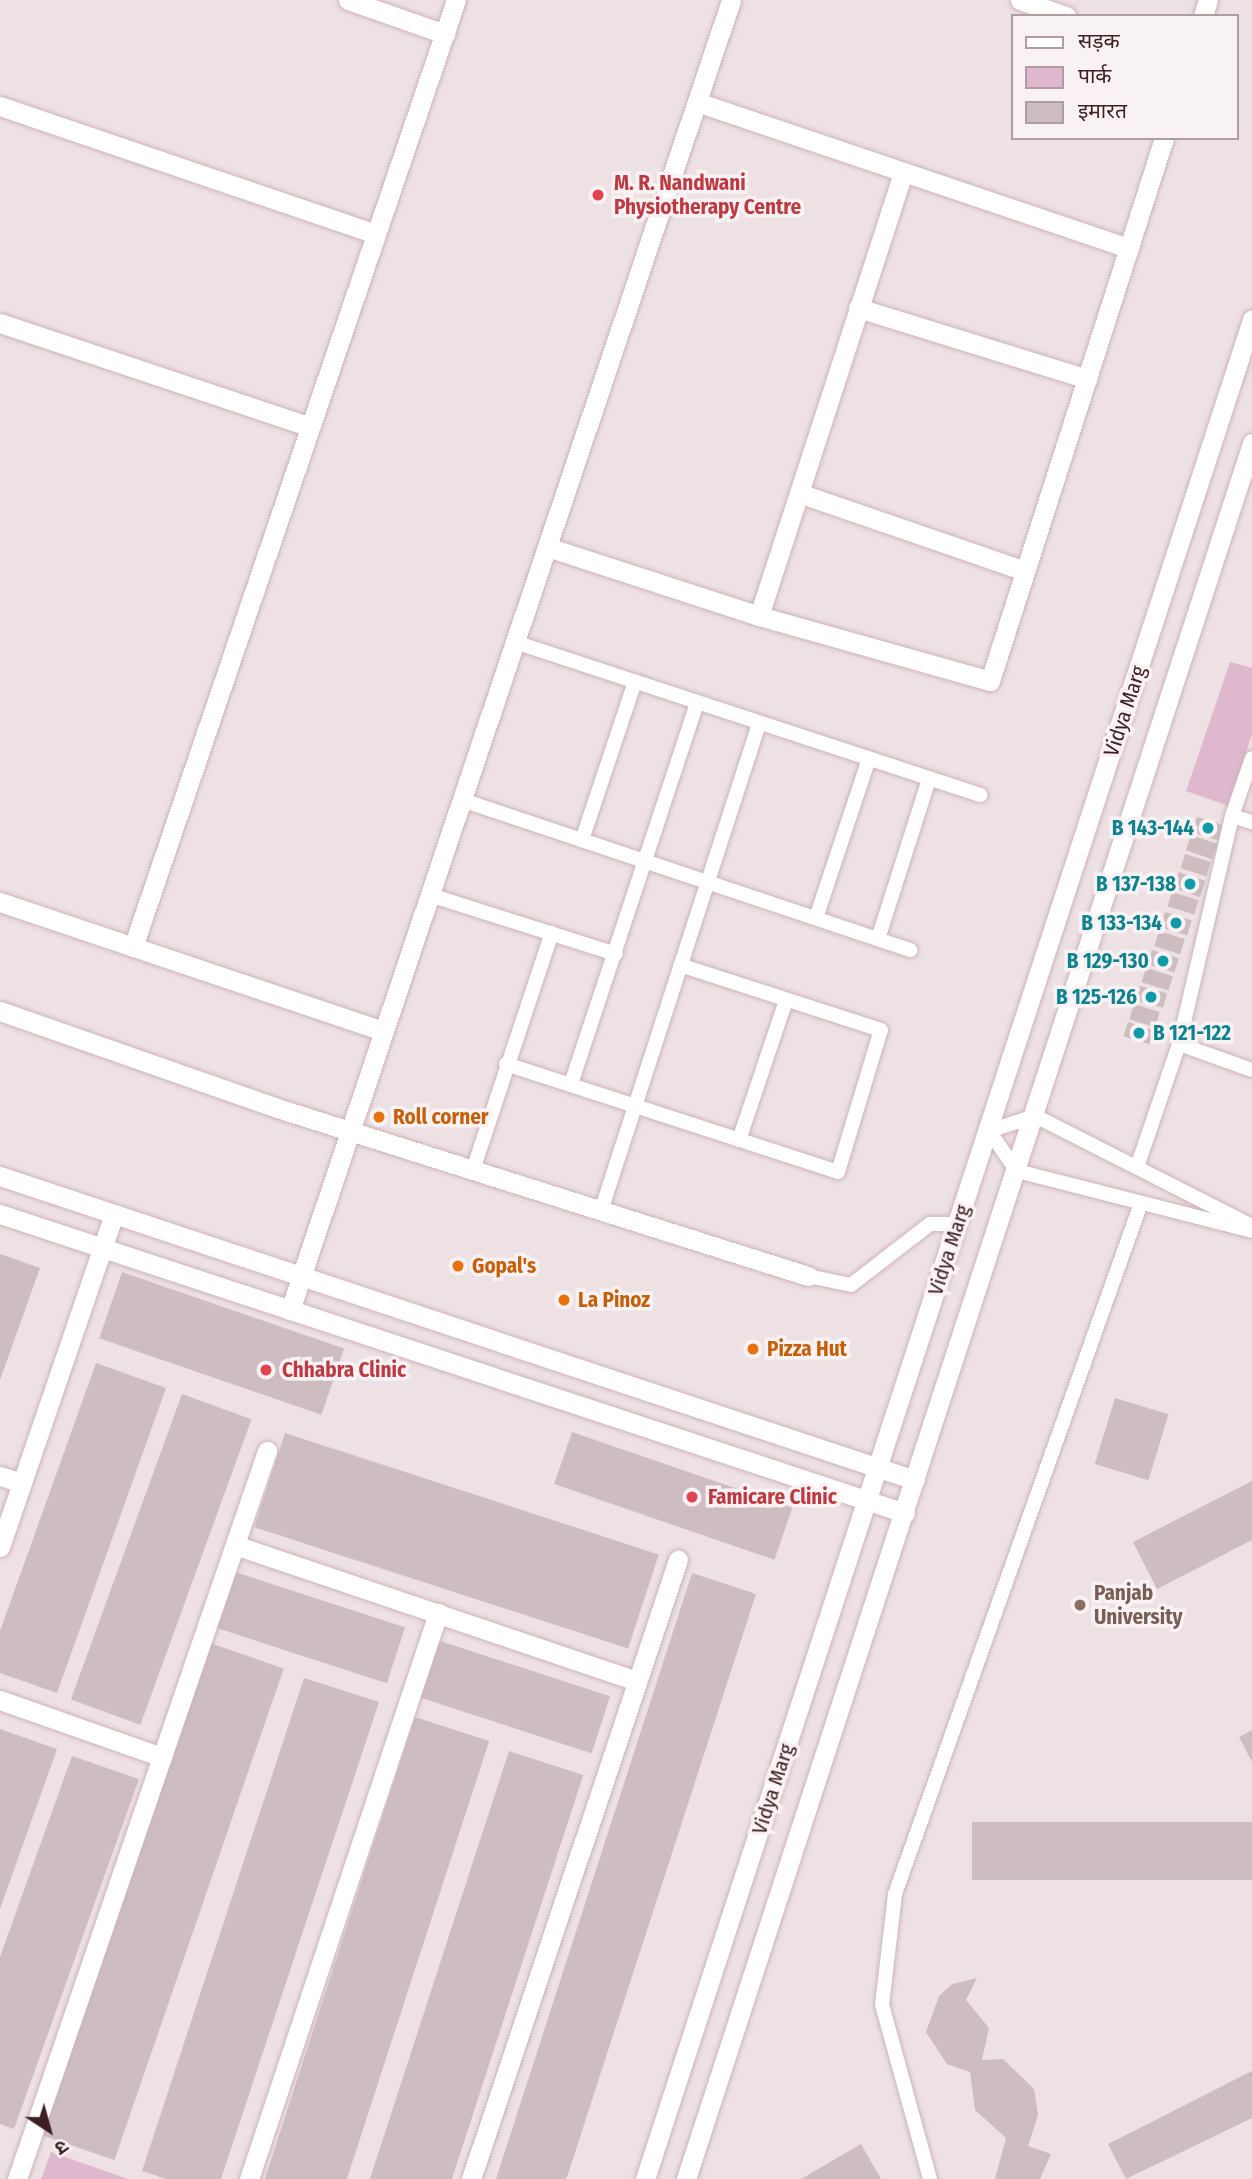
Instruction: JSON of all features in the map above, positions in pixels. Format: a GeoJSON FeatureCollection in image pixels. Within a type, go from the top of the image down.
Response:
{"type":"FeatureCollection","features":[{"type":"Feature","properties":{"kind":"street"},"geometry":{"type":"LineString","coordinates":[[348,0],[445,34]]}},
{"type":"Feature","properties":{"kind":"street"},"geometry":{"type":"LineString","coordinates":[[133,947],[456,0]]}},
{"type":"Feature","properties":{"kind":"street"},"geometry":{"type":"LineString","coordinates":[[290,1310],[732,0]]}},
{"type":"Feature","properties":{"kind":"street"},"geometry":{"type":"LineString","coordinates":[[1020,0],[1060,14]]}},
{"type":"Feature","properties":{"kind":"street"},"geometry":{"type":"LineString","coordinates":[[697,102],[1129,248]]}},
{"type":"Feature","properties":{"kind":"street"},"geometry":{"type":"LineString","coordinates":[[0,106],[376,234]]}},
{"type":"Feature","properties":{"kind":"street"},"geometry":{"type":"LineString","coordinates":[[547,547],[759,616],[990,681],[1163,140]]}},
{"type":"Feature","properties":{"kind":"street"},"geometry":{"type":"LineString","coordinates":[[759,616],[903,172]]}},
{"type":"Feature","properties":{"kind":"street"},"geometry":{"type":"LineString","coordinates":[[858,308],[1087,379]]}},
{"type":"Feature","properties":{"kind":"street","name":"Vidya Marg"},"geometry":{"type":"LineString","coordinates":[[645,2179],[1252,320]]}},
{"type":"Feature","properties":{"kind":"street"},"geometry":{"type":"LineString","coordinates":[[0,323],[310,427]]}},
{"type":"Feature","properties":{"kind":"street","name":"Vidya Marg"},"geometry":{"type":"LineString","coordinates":[[686,2179],[1035,1116],[1252,443]]}},
{"type":"Feature","properties":{"kind":"street"},"geometry":{"type":"LineString","coordinates":[[799,493],[1025,571]]}},
{"type":"Feature","properties":{"kind":"street"},"geometry":{"type":"LineString","coordinates":[[0,902],[384,1031]]}},
{"type":"Feature","properties":{"kind":"street"},"geometry":{"type":"LineString","coordinates":[[0,1011],[350,1131],[808,1276]]}},
{"type":"Feature","properties":{"kind":"street"},"geometry":{"type":"LineString","coordinates":[[0,1176],[915,1480]]}},
{"type":"Feature","properties":{"kind":"street"},"geometry":{"type":"LineString","coordinates":[[0,1214],[905,1513]]}},
{"type":"Feature","properties":{"kind":"street"},"geometry":{"type":"LineString","coordinates":[[0,1547],[114,1214]]}},
{"type":"Feature","properties":{"kind":"street"},"geometry":{"type":"LineString","coordinates":[[17,2179],[267,1451]]}},
{"type":"Feature","properties":{"kind":"street"},"geometry":{"type":"LineString","coordinates":[[0,1476],[22,1483]]}},
{"type":"Feature","properties":{"kind":"street"},"geometry":{"type":"LineString","coordinates":[[235,1545],[637,1681]]}},
{"type":"Feature","properties":{"kind":"street"},"geometry":{"type":"LineString","coordinates":[[471,2179],[678,1560]]}},
{"type":"Feature","properties":{"kind":"street"},"geometry":{"type":"LineString","coordinates":[[249,2179],[438,1613]]}},
{"type":"Feature","properties":{"kind":"street"},"geometry":{"type":"LineString","coordinates":[[0,1700],[162,1757]]}},
{"type":"Feature","properties":{"kind":"lane"},"geometry":{"type":"LineString","coordinates":[[515,642],[981,795]]}},
{"type":"Feature","properties":{"kind":"lane"},"geometry":{"type":"LineString","coordinates":[[582,840],[635,682]]}},
{"type":"Feature","properties":{"kind":"lane"},"geometry":{"type":"LineString","coordinates":[[571,1084],[697,702]]}},
{"type":"Feature","properties":{"kind":"lane"},"geometry":{"type":"LineString","coordinates":[[601,1211],[759,724]]}},
{"type":"Feature","properties":{"kind":"lane"},"geometry":{"type":"LineString","coordinates":[[1137,1167],[1179,1044],[1232,816],[1252,758]]}},
{"type":"Feature","properties":{"kind":"lane"},"geometry":{"type":"LineString","coordinates":[[816,918],[869,759]]}},
{"type":"Feature","properties":{"kind":"lane"},"geometry":{"type":"LineString","coordinates":[[878,939],[929,779]]}},
{"type":"Feature","properties":{"kind":"lane"},"geometry":{"type":"LineString","coordinates":[[462,800],[911,950]]}},
{"type":"Feature","properties":{"kind":"lane"},"geometry":{"type":"LineString","coordinates":[[1232,816],[1252,822]]}},
{"type":"Feature","properties":{"kind":"lane"},"geometry":{"type":"LineString","coordinates":[[430,895],[616,954]]}},
{"type":"Feature","properties":{"kind":"lane"},"geometry":{"type":"LineString","coordinates":[[473,1170],[506,1064],[552,933]]}},
{"type":"Feature","properties":{"kind":"lane"},"geometry":{"type":"LineString","coordinates":[[506,1064],[838,1172],[881,1030],[680,965]]}},
{"type":"Feature","properties":{"kind":"lane"},"geometry":{"type":"LineString","coordinates":[[739,1140],[786,1000]]}},
{"type":"Feature","properties":{"kind":"lane"},"geometry":{"type":"LineString","coordinates":[[1179,1044],[1252,1070]]}},
{"type":"Feature","properties":{"kind":"lane"},"geometry":{"type":"LineString","coordinates":[[1252,1226],[1035,1116],[989,1130],[1017,1171],[1252,1231]]}},
{"type":"Feature","properties":{"kind":"lane"},"geometry":{"type":"LineString","coordinates":[[930,2179],[882,2005],[895,1894],[1141,1203]]}},
{"type":"Feature","properties":{"kind":"lane"},"geometry":{"type":"LineString","coordinates":[[808,1276],[851,1285],[930,1224],[958,1224]]}},
{"type":"Feature","properties":{"kind":"green space"},"geometry":{"type":"Polygon","coordinates":[[[1230,662],[1252,668],[1252,734],[1229,806],[1186,791],[1230,662]]]}},
{"type":"Feature","properties":{"kind":"green space"},"geometry":{"type":"Polygon","coordinates":[[[51,2152],[128,2179],[41,2179],[51,2152]]]}},
{"type":"Feature","properties":{"kind":"building","name":"B 143-144"},"geometry":{"type":"Polygon","coordinates":[[[1197,817],[1223,825],[1218,840],[1192,832],[1197,817]]]}},
{"type":"Feature","properties":{"kind":"building"},"geometry":{"type":"Polygon","coordinates":[[[1191,835],[1217,844],[1212,859],[1186,850],[1191,835]]]}},
{"type":"Feature","properties":{"kind":"building"},"geometry":{"type":"Polygon","coordinates":[[[1185,854],[1211,862],[1206,876],[1181,868],[1185,854]]]}},
{"type":"Feature","properties":{"kind":"building","name":"B 137-138"},"geometry":{"type":"Polygon","coordinates":[[[1179,872],[1205,881],[1200,897],[1173,888],[1179,872]]]}},
{"type":"Feature","properties":{"kind":"building"},"geometry":{"type":"Polygon","coordinates":[[[1172,892],[1199,900],[1194,915],[1168,906],[1172,892]]]}},
{"type":"Feature","properties":{"kind":"building","name":"B 133-134"},"geometry":{"type":"Polygon","coordinates":[[[1165,912],[1192,920],[1187,935],[1160,927],[1165,912]]]}},
{"type":"Feature","properties":{"kind":"building"},"geometry":{"type":"Polygon","coordinates":[[[1159,931],[1185,939],[1180,954],[1154,946],[1159,931]]]}},
{"type":"Feature","properties":{"kind":"building","name":"B 129-130"},"geometry":{"type":"Polygon","coordinates":[[[1152,950],[1179,958],[1174,973],[1148,964],[1152,950]]]}},
{"type":"Feature","properties":{"kind":"building"},"geometry":{"type":"Polygon","coordinates":[[[1146,968],[1173,976],[1168,991],[1142,982],[1146,968]]]}},
{"type":"Feature","properties":{"kind":"building","name":"B 125-126"},"geometry":{"type":"Polygon","coordinates":[[[1140,986],[1167,993],[1163,1008],[1136,1000],[1140,986]]]}},
{"type":"Feature","properties":{"kind":"building"},"geometry":{"type":"Polygon","coordinates":[[[1134,1004],[1160,1012],[1155,1027],[1129,1019],[1134,1004]]]}},
{"type":"Feature","properties":{"kind":"building","name":"B 121-122"},"geometry":{"type":"Polygon","coordinates":[[[1128,1022],[1154,1030],[1149,1044],[1124,1036],[1128,1022]]]}},
{"type":"Feature","properties":{"kind":"building"},"geometry":{"type":"Polygon","coordinates":[[[0,1254],[40,1268],[0,1380],[0,1254]]]}},
{"type":"Feature","properties":{"kind":"building"},"geometry":{"type":"Polygon","coordinates":[[[122,1272],[344,1349],[321,1415],[99,1338],[122,1272]]]}},
{"type":"Feature","properties":{"kind":"building"},"geometry":{"type":"Polygon","coordinates":[[[96,1363],[166,1388],[57,1693],[0,1673],[0,1631],[96,1363]]]}},
{"type":"Feature","properties":{"kind":"building"},"geometry":{"type":"Polygon","coordinates":[[[182,1394],[252,1419],[140,1725],[71,1699],[182,1394]]]}},
{"type":"Feature","properties":{"kind":"building"},"geometry":{"type":"Polygon","coordinates":[[[1115,1398],[1169,1414],[1148,1480],[1095,1464],[1115,1398]]]}},
{"type":"Feature","properties":{"kind":"building"},"geometry":{"type":"Polygon","coordinates":[[[572,1432],[792,1508],[774,1560],[554,1484],[572,1432]]]}},
{"type":"Feature","properties":{"kind":"building"},"geometry":{"type":"Polygon","coordinates":[[[285,1433],[659,1554],[628,1649],[254,1527],[285,1433]]]}},
{"type":"Feature","properties":{"kind":"building"},"geometry":{"type":"Polygon","coordinates":[[[1252,1481],[1252,1540],[1157,1589],[1133,1542],[1252,1481]]]}},
{"type":"Feature","properties":{"kind":"building"},"geometry":{"type":"Polygon","coordinates":[[[232,1571],[405,1627],[387,1683],[214,1627],[232,1571]]]}},
{"type":"Feature","properties":{"kind":"building"},"geometry":{"type":"Polygon","coordinates":[[[692,1573],[756,1594],[566,2179],[496,2179],[692,1573]]]}},
{"type":"Feature","properties":{"kind":"building"},"geometry":{"type":"Polygon","coordinates":[[[437,1640],[610,1696],[592,1753],[418,1697],[437,1640]]]}},
{"type":"Feature","properties":{"kind":"building"},"geometry":{"type":"Polygon","coordinates":[[[210,1643],[284,1668],[114,2160],[41,2135],[210,1643]]]}},
{"type":"Feature","properties":{"kind":"building"},"geometry":{"type":"Polygon","coordinates":[[[304,1678],[379,1702],[221,2179],[166,2179],[142,2171],[304,1678]]]}},
{"type":"Feature","properties":{"kind":"building"},"geometry":{"type":"Polygon","coordinates":[[[415,1717],[489,1741],[347,2179],[265,2179],[415,1717]]]}},
{"type":"Feature","properties":{"kind":"building"},"geometry":{"type":"Polygon","coordinates":[[[0,1729],[57,1749],[0,1909],[0,1729]]]}},
{"type":"Feature","properties":{"kind":"building"},"geometry":{"type":"Polygon","coordinates":[[[1252,1730],[1252,1762],[1239,1737],[1252,1730]]]}},
{"type":"Feature","properties":{"kind":"building"},"geometry":{"type":"Polygon","coordinates":[[[509,1751],[583,1775],[452,2179],[370,2179],[509,1751]]]}},
{"type":"Feature","properties":{"kind":"building"},"geometry":{"type":"Polygon","coordinates":[[[72,1756],[139,1779],[14,2129],[0,2124],[0,1957],[72,1756]]]}},
{"type":"Feature","properties":{"kind":"building"},"geometry":{"type":"Polygon","coordinates":[[[972,1822],[1252,1822],[1252,1880],[972,1880],[972,1822]]]}},
{"type":"Feature","properties":{"kind":"building"},"geometry":{"type":"Polygon","coordinates":[[[977,1978],[966,2000],[989,2028],[982,2060],[1003,2059],[1034,2089],[1038,2115],[1028,2146],[1051,2154],[1040,2179],[995,2179],[1006,2138],[975,2110],[970,2072],[947,2064],[926,2032],[939,1996],[952,1984],[977,1978]]]}},
{"type":"Feature","properties":{"kind":"building"},"geometry":{"type":"Polygon","coordinates":[[[1252,2071],[1252,2118],[1126,2179],[1108,2144],[1252,2071]]]}},
{"type":"Feature","properties":{"kind":"building"},"geometry":{"type":"Polygon","coordinates":[[[861,2144],[881,2179],[801,2179],[861,2144]]]}},
{"type":"Feature","properties":{"kind":"place","name":"M. R. Nandwani Physiotherapy Centre"},"geometry":{"type":"Point","coordinates":[598,195]}},
{"type":"Feature","properties":{"kind":"place","name":"B 143-144"},"geometry":{"type":"Point","coordinates":[1208,828]}},
{"type":"Feature","properties":{"kind":"place","name":"B 137-138"},"geometry":{"type":"Point","coordinates":[1190,884]}},
{"type":"Feature","properties":{"kind":"place","name":"B 133-134"},"geometry":{"type":"Point","coordinates":[1176,923]}},
{"type":"Feature","properties":{"kind":"place","name":"B 129-130"},"geometry":{"type":"Point","coordinates":[1163,961]}},
{"type":"Feature","properties":{"kind":"place","name":"B 125-126"},"geometry":{"type":"Point","coordinates":[1151,997]}},
{"type":"Feature","properties":{"kind":"place","name":"B 121-122"},"geometry":{"type":"Point","coordinates":[1139,1033]}},
{"type":"Feature","properties":{"kind":"place","name":"Roll corner"},"geometry":{"type":"Point","coordinates":[379,1117]}},
{"type":"Feature","properties":{"kind":"place","name":"Gopal's"},"geometry":{"type":"Point","coordinates":[458,1266]}},
{"type":"Feature","properties":{"kind":"place","name":"La Pinoz"},"geometry":{"type":"Point","coordinates":[564,1300]}},
{"type":"Feature","properties":{"kind":"place","name":"Pizza Hut"},"geometry":{"type":"Point","coordinates":[753,1349]}},
{"type":"Feature","properties":{"kind":"place","name":"Chhabra Clinic"},"geometry":{"type":"Point","coordinates":[266,1370]}},
{"type":"Feature","properties":{"kind":"place","name":"Famicare Clinic"},"geometry":{"type":"Point","coordinates":[692,1497]}},
{"type":"Feature","properties":{"kind":"place","name":"Panjab University"},"geometry":{"type":"Point","coordinates":[1080,1605]}}]}
